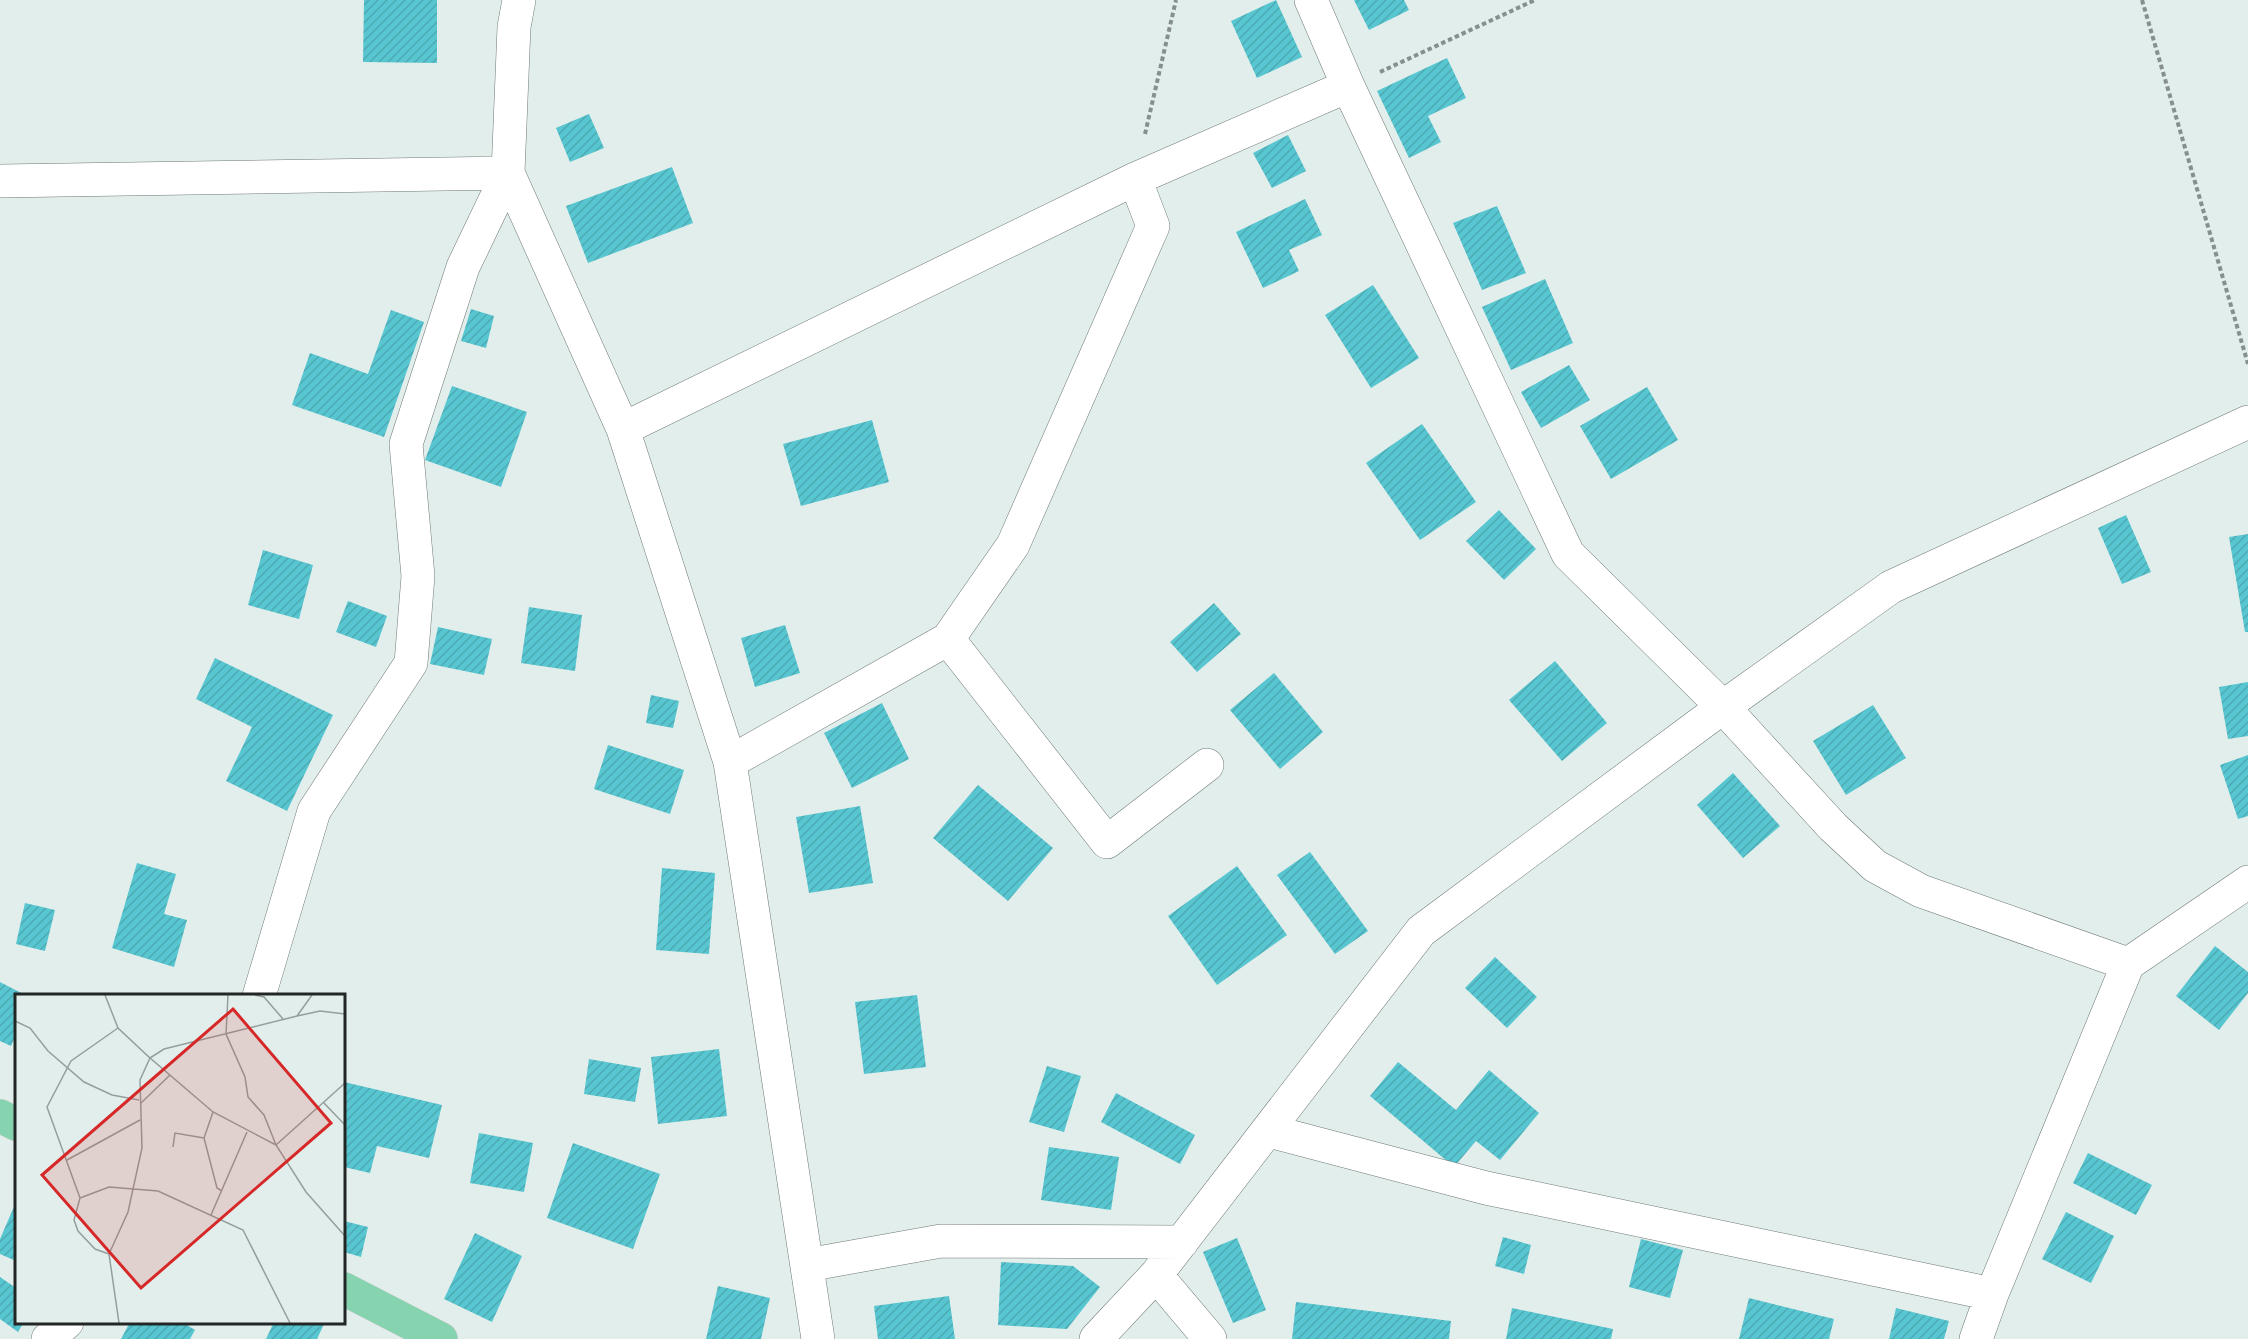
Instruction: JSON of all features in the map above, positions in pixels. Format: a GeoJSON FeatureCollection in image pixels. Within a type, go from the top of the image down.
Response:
{"type":"FeatureCollection","features":[{"type":"Feature","properties":{"kind":"main road"},"geometry":{"type":"LineString","coordinates":[[0,1116],[15,1124]]}},
{"type":"Feature","properties":{"kind":"main road"},"geometry":{"type":"LineString","coordinates":[[345,1290],[441,1339]]}},
{"type":"Feature","properties":{"kind":"street"},"geometry":{"type":"LineString","coordinates":[[260,994],[314,812],[411,663],[418,576],[406,444],[463,267],[508,173],[514,27],[519,0]]}},
{"type":"Feature","properties":{"kind":"street"},"geometry":{"type":"LineString","coordinates":[[1311,0],[1348,86],[1568,554],[1723,707],[1833,827],[1875,866],[1921,891],[2128,964]]}},
{"type":"Feature","properties":{"kind":"street"},"geometry":{"type":"LineString","coordinates":[[623,429],[1135,179],[1348,86]]}},
{"type":"Feature","properties":{"kind":"street"},"geometry":{"type":"LineString","coordinates":[[0,181],[508,173]]}},
{"type":"Feature","properties":{"kind":"street"},"geometry":{"type":"LineString","coordinates":[[508,173],[623,429],[730,762],[818,1339]]}},
{"type":"Feature","properties":{"kind":"street"},"geometry":{"type":"LineString","coordinates":[[730,762],[948,639],[1013,545],[1153,226],[1135,179]]}},
{"type":"Feature","properties":{"kind":"street"},"geometry":{"type":"LineString","coordinates":[[1096,1339],[1156,1275],[1421,931],[1723,707],[1891,587],[2248,422]]}},
{"type":"Feature","properties":{"kind":"street"},"geometry":{"type":"LineString","coordinates":[[948,639],[1107,842],[1207,765]]}},
{"type":"Feature","properties":{"kind":"street"},"geometry":{"type":"LineString","coordinates":[[1976,1339],[1992,1294],[2128,964],[2248,882]]}},
{"type":"Feature","properties":{"kind":"street"},"geometry":{"type":"LineString","coordinates":[[1269,1131],[1486,1188],[1992,1294]]}},
{"type":"Feature","properties":{"kind":"street"},"geometry":{"type":"LineString","coordinates":[[807,1264],[941,1241],[1182,1242]]}},
{"type":"Feature","properties":{"kind":"street"},"geometry":{"type":"LineString","coordinates":[[1156,1275],[1210,1339]]}},
{"type":"Feature","properties":{"kind":"street"},"geometry":{"type":"LineString","coordinates":[[48,1339],[66,1324]]}},
{"type":"Feature","properties":{"kind":"path"},"geometry":{"type":"LineString","coordinates":[[1135,179],[1176,0]]}},
{"type":"Feature","properties":{"kind":"path"},"geometry":{"type":"LineString","coordinates":[[1348,86],[1535,0]]}},
{"type":"Feature","properties":{"kind":"path"},"geometry":{"type":"LineString","coordinates":[[2142,0],[2248,364]]}},
{"type":"Feature","properties":{"kind":"building"},"geometry":{"type":"Polygon","coordinates":[[[364,0],[437,0],[437,63],[363,62],[364,0]]]}},
{"type":"Feature","properties":{"kind":"building"},"geometry":{"type":"Polygon","coordinates":[[[1276,0],[1302,57],[1257,78],[1231,21],[1276,0]]]}},
{"type":"Feature","properties":{"kind":"building"},"geometry":{"type":"Polygon","coordinates":[[[1354,0],[1404,0],[1409,10],[1369,30],[1354,0]]]}},
{"type":"Feature","properties":{"kind":"building"},"geometry":{"type":"Polygon","coordinates":[[[1447,58],[1466,98],[1428,116],[1441,142],[1409,158],[1377,91],[1447,58]]]}},
{"type":"Feature","properties":{"kind":"building"},"geometry":{"type":"Polygon","coordinates":[[[589,114],[604,148],[570,162],[556,128],[589,114]]]}},
{"type":"Feature","properties":{"kind":"building"},"geometry":{"type":"Polygon","coordinates":[[[1288,135],[1306,171],[1272,188],[1253,153],[1288,135]]]}},
{"type":"Feature","properties":{"kind":"building"},"geometry":{"type":"Polygon","coordinates":[[[672,167],[693,223],[588,263],[566,206],[672,167]]]}},
{"type":"Feature","properties":{"kind":"building"},"geometry":{"type":"Polygon","coordinates":[[[1305,199],[1322,235],[1289,250],[1299,271],[1263,288],[1236,232],[1305,199]]]}},
{"type":"Feature","properties":{"kind":"building"},"geometry":{"type":"Polygon","coordinates":[[[1497,206],[1526,273],[1482,290],[1453,223],[1497,206]]]}},
{"type":"Feature","properties":{"kind":"building"},"geometry":{"type":"Polygon","coordinates":[[[1545,279],[1573,343],[1511,370],[1482,307],[1545,279]]]}},
{"type":"Feature","properties":{"kind":"building"},"geometry":{"type":"Polygon","coordinates":[[[1373,285],[1419,358],[1371,388],[1325,315],[1373,285]]]}},
{"type":"Feature","properties":{"kind":"building"},"geometry":{"type":"Polygon","coordinates":[[[471,309],[494,316],[486,348],[461,341],[471,309]]]}},
{"type":"Feature","properties":{"kind":"building"},"geometry":{"type":"Polygon","coordinates":[[[391,310],[424,322],[384,437],[292,405],[310,353],[368,374],[391,310]]]}},
{"type":"Feature","properties":{"kind":"building"},"geometry":{"type":"Polygon","coordinates":[[[1569,365],[1590,400],[1541,428],[1521,392],[1569,365]]]}},
{"type":"Feature","properties":{"kind":"building"},"geometry":{"type":"Polygon","coordinates":[[[452,386],[527,412],[501,487],[425,460],[452,386]]]}},
{"type":"Feature","properties":{"kind":"building"},"geometry":{"type":"Polygon","coordinates":[[[1647,387],[1678,440],[1611,479],[1580,426],[1647,387]]]}},
{"type":"Feature","properties":{"kind":"building"},"geometry":{"type":"Polygon","coordinates":[[[872,420],[889,482],[801,506],[783,444],[872,420]]]}},
{"type":"Feature","properties":{"kind":"building"},"geometry":{"type":"Polygon","coordinates":[[[1422,424],[1476,502],[1420,540],[1366,463],[1422,424]]]}},
{"type":"Feature","properties":{"kind":"building"},"geometry":{"type":"Polygon","coordinates":[[[1499,510],[1536,549],[1504,580],[1466,541],[1499,510]]]}},
{"type":"Feature","properties":{"kind":"building"},"geometry":{"type":"Polygon","coordinates":[[[2126,515],[2151,572],[2122,584],[2098,528],[2126,515]]]}},
{"type":"Feature","properties":{"kind":"building"},"geometry":{"type":"Polygon","coordinates":[[[2248,534],[2248,632],[2245,632],[2229,537],[2248,534]]]}},
{"type":"Feature","properties":{"kind":"building"},"geometry":{"type":"Polygon","coordinates":[[[263,550],[313,565],[299,619],[248,605],[263,550]]]}},
{"type":"Feature","properties":{"kind":"building"},"geometry":{"type":"Polygon","coordinates":[[[348,601],[387,616],[376,647],[336,632],[348,601]]]}},
{"type":"Feature","properties":{"kind":"building"},"geometry":{"type":"Polygon","coordinates":[[[1214,603],[1241,634],[1197,672],[1170,642],[1214,603]]]}},
{"type":"Feature","properties":{"kind":"building"},"geometry":{"type":"Polygon","coordinates":[[[529,607],[582,615],[575,671],[521,663],[529,607]]]}},
{"type":"Feature","properties":{"kind":"building"},"geometry":{"type":"Polygon","coordinates":[[[785,625],[800,673],[755,687],[741,638],[785,625]]]}},
{"type":"Feature","properties":{"kind":"building"},"geometry":{"type":"Polygon","coordinates":[[[438,627],[492,639],[484,675],[430,664],[438,627]]]}},
{"type":"Feature","properties":{"kind":"building"},"geometry":{"type":"Polygon","coordinates":[[[215,658],[333,715],[287,811],[226,781],[252,727],[196,699],[215,658]]]}},
{"type":"Feature","properties":{"kind":"building"},"geometry":{"type":"Polygon","coordinates":[[[1555,661],[1607,723],[1562,761],[1509,700],[1555,661]]]}},
{"type":"Feature","properties":{"kind":"building"},"geometry":{"type":"Polygon","coordinates":[[[1274,673],[1323,732],[1280,769],[1230,710],[1274,673]]]}},
{"type":"Feature","properties":{"kind":"building"},"geometry":{"type":"Polygon","coordinates":[[[2248,682],[2248,736],[2228,739],[2219,687],[2248,682]]]}},
{"type":"Feature","properties":{"kind":"building"},"geometry":{"type":"Polygon","coordinates":[[[651,695],[679,701],[673,728],[646,723],[651,695]]]}},
{"type":"Feature","properties":{"kind":"building"},"geometry":{"type":"Polygon","coordinates":[[[882,703],[909,759],[852,788],[824,733],[882,703]]]}},
{"type":"Feature","properties":{"kind":"building"},"geometry":{"type":"Polygon","coordinates":[[[1873,705],[1906,758],[1846,795],[1813,741],[1873,705]]]}},
{"type":"Feature","properties":{"kind":"building"},"geometry":{"type":"Polygon","coordinates":[[[608,745],[684,770],[670,814],[594,789],[608,745]]]}},
{"type":"Feature","properties":{"kind":"building"},"geometry":{"type":"Polygon","coordinates":[[[2248,755],[2248,816],[2238,819],[2220,765],[2248,755]]]}},
{"type":"Feature","properties":{"kind":"building"},"geometry":{"type":"Polygon","coordinates":[[[1733,773],[1780,826],[1743,858],[1697,805],[1733,773]]]}},
{"type":"Feature","properties":{"kind":"building"},"geometry":{"type":"Polygon","coordinates":[[[978,785],[1053,848],[1008,901],[933,838],[978,785]]]}},
{"type":"Feature","properties":{"kind":"building"},"geometry":{"type":"Polygon","coordinates":[[[860,806],[873,883],[809,893],[796,817],[860,806]]]}},
{"type":"Feature","properties":{"kind":"building"},"geometry":{"type":"Polygon","coordinates":[[[1310,852],[1368,931],[1335,954],[1277,875],[1310,852]]]}},
{"type":"Feature","properties":{"kind":"building"},"geometry":{"type":"Polygon","coordinates":[[[137,863],[176,874],[164,914],[187,920],[174,967],[112,948],[137,863]]]}},
{"type":"Feature","properties":{"kind":"building"},"geometry":{"type":"Polygon","coordinates":[[[1237,866],[1287,935],[1217,985],[1168,916],[1237,866]]]}},
{"type":"Feature","properties":{"kind":"building"},"geometry":{"type":"Polygon","coordinates":[[[662,868],[715,873],[709,954],[656,950],[662,868]]]}},
{"type":"Feature","properties":{"kind":"building"},"geometry":{"type":"Polygon","coordinates":[[[25,903],[55,910],[45,951],[16,944],[25,903]]]}},
{"type":"Feature","properties":{"kind":"building"},"geometry":{"type":"Polygon","coordinates":[[[2215,946],[2248,972],[2248,993],[2219,1030],[2176,996],[2215,946]]]}},
{"type":"Feature","properties":{"kind":"building"},"geometry":{"type":"Polygon","coordinates":[[[1495,957],[1537,997],[1507,1028],[1465,988],[1495,957]]]}},
{"type":"Feature","properties":{"kind":"building"},"geometry":{"type":"Polygon","coordinates":[[[0,982],[23,994],[15,994],[15,1037],[11,1046],[0,1041],[0,982]]]}},
{"type":"Feature","properties":{"kind":"building"},"geometry":{"type":"Polygon","coordinates":[[[917,995],[926,1067],[864,1074],[855,1002],[917,995]]]}},
{"type":"Feature","properties":{"kind":"building"},"geometry":{"type":"Polygon","coordinates":[[[719,1049],[727,1116],[658,1124],[651,1057],[719,1049]]]}},
{"type":"Feature","properties":{"kind":"building"},"geometry":{"type":"Polygon","coordinates":[[[589,1059],[641,1068],[635,1102],[584,1094],[589,1059]]]}},
{"type":"Feature","properties":{"kind":"building"},"geometry":{"type":"Polygon","coordinates":[[[1398,1062],[1456,1110],[1489,1070],[1539,1113],[1500,1160],[1476,1141],[1454,1167],[1370,1096],[1398,1062]]]}},
{"type":"Feature","properties":{"kind":"building"},"geometry":{"type":"Polygon","coordinates":[[[1047,1066],[1081,1076],[1064,1132],[1029,1122],[1047,1066]]]}},
{"type":"Feature","properties":{"kind":"building"},"geometry":{"type":"Polygon","coordinates":[[[345,1082],[442,1105],[429,1158],[377,1146],[370,1173],[345,1167],[345,1082]]]}},
{"type":"Feature","properties":{"kind":"building"},"geometry":{"type":"Polygon","coordinates":[[[1116,1093],[1195,1135],[1180,1164],[1101,1122],[1116,1093]]]}},
{"type":"Feature","properties":{"kind":"building"},"geometry":{"type":"Polygon","coordinates":[[[479,1133],[533,1143],[524,1192],[470,1183],[479,1133]]]}},
{"type":"Feature","properties":{"kind":"building"},"geometry":{"type":"Polygon","coordinates":[[[573,1143],[660,1174],[633,1249],[547,1218],[573,1143]]]}},
{"type":"Feature","properties":{"kind":"building"},"geometry":{"type":"Polygon","coordinates":[[[1049,1147],[1119,1157],[1111,1210],[1041,1200],[1049,1147]]]}},
{"type":"Feature","properties":{"kind":"building"},"geometry":{"type":"Polygon","coordinates":[[[2088,1153],[2152,1185],[2136,1215],[2073,1183],[2088,1153]]]}},
{"type":"Feature","properties":{"kind":"building"},"geometry":{"type":"Polygon","coordinates":[[[15,1204],[15,1261],[0,1254],[0,1239],[15,1204]]]}},
{"type":"Feature","properties":{"kind":"building"},"geometry":{"type":"Polygon","coordinates":[[[2066,1212],[2114,1236],[2091,1283],[2042,1259],[2066,1212]]]}},
{"type":"Feature","properties":{"kind":"building"},"geometry":{"type":"Polygon","coordinates":[[[345,1221],[368,1227],[361,1257],[345,1252],[345,1221]]]}},
{"type":"Feature","properties":{"kind":"building"},"geometry":{"type":"Polygon","coordinates":[[[475,1233],[522,1256],[492,1322],[444,1299],[475,1233]]]}},
{"type":"Feature","properties":{"kind":"building"},"geometry":{"type":"Polygon","coordinates":[[[1503,1237],[1531,1245],[1524,1274],[1495,1266],[1503,1237]]]}},
{"type":"Feature","properties":{"kind":"building"},"geometry":{"type":"Polygon","coordinates":[[[1237,1238],[1266,1310],[1233,1323],[1203,1252],[1237,1238]]]}},
{"type":"Feature","properties":{"kind":"building"},"geometry":{"type":"Polygon","coordinates":[[[1641,1239],[1683,1250],[1670,1298],[1629,1287],[1641,1239]]]}},
{"type":"Feature","properties":{"kind":"building"},"geometry":{"type":"Polygon","coordinates":[[[1001,1262],[1073,1266],[1100,1287],[1067,1329],[998,1325],[1001,1262]]]}},
{"type":"Feature","properties":{"kind":"building"},"geometry":{"type":"Polygon","coordinates":[[[0,1277],[15,1287],[15,1324],[23,1324],[18,1332],[0,1319],[0,1277]]]}},
{"type":"Feature","properties":{"kind":"building"},"geometry":{"type":"Polygon","coordinates":[[[718,1286],[770,1298],[761,1339],[706,1339],[718,1286]]]}},
{"type":"Feature","properties":{"kind":"building"},"geometry":{"type":"Polygon","coordinates":[[[949,1296],[955,1339],[878,1339],[874,1306],[949,1296]]]}},
{"type":"Feature","properties":{"kind":"building"},"geometry":{"type":"Polygon","coordinates":[[[1749,1298],[1834,1319],[1829,1339],[1739,1339],[1749,1298]]]}},
{"type":"Feature","properties":{"kind":"building"},"geometry":{"type":"Polygon","coordinates":[[[1296,1302],[1451,1321],[1449,1339],[1292,1339],[1296,1302]]]}},
{"type":"Feature","properties":{"kind":"building"},"geometry":{"type":"Polygon","coordinates":[[[1512,1308],[1613,1329],[1611,1339],[1506,1339],[1512,1308]]]}},
{"type":"Feature","properties":{"kind":"building"},"geometry":{"type":"Polygon","coordinates":[[[1896,1308],[1949,1321],[1944,1339],[1889,1339],[1896,1308]]]}},
{"type":"Feature","properties":{"kind":"building"},"geometry":{"type":"Polygon","coordinates":[[[129,1324],[185,1324],[195,1330],[190,1339],[121,1339],[129,1324]]]}},
{"type":"Feature","properties":{"kind":"building"},"geometry":{"type":"Polygon","coordinates":[[[273,1324],[324,1324],[317,1339],[266,1339],[273,1324]]]}}]}
